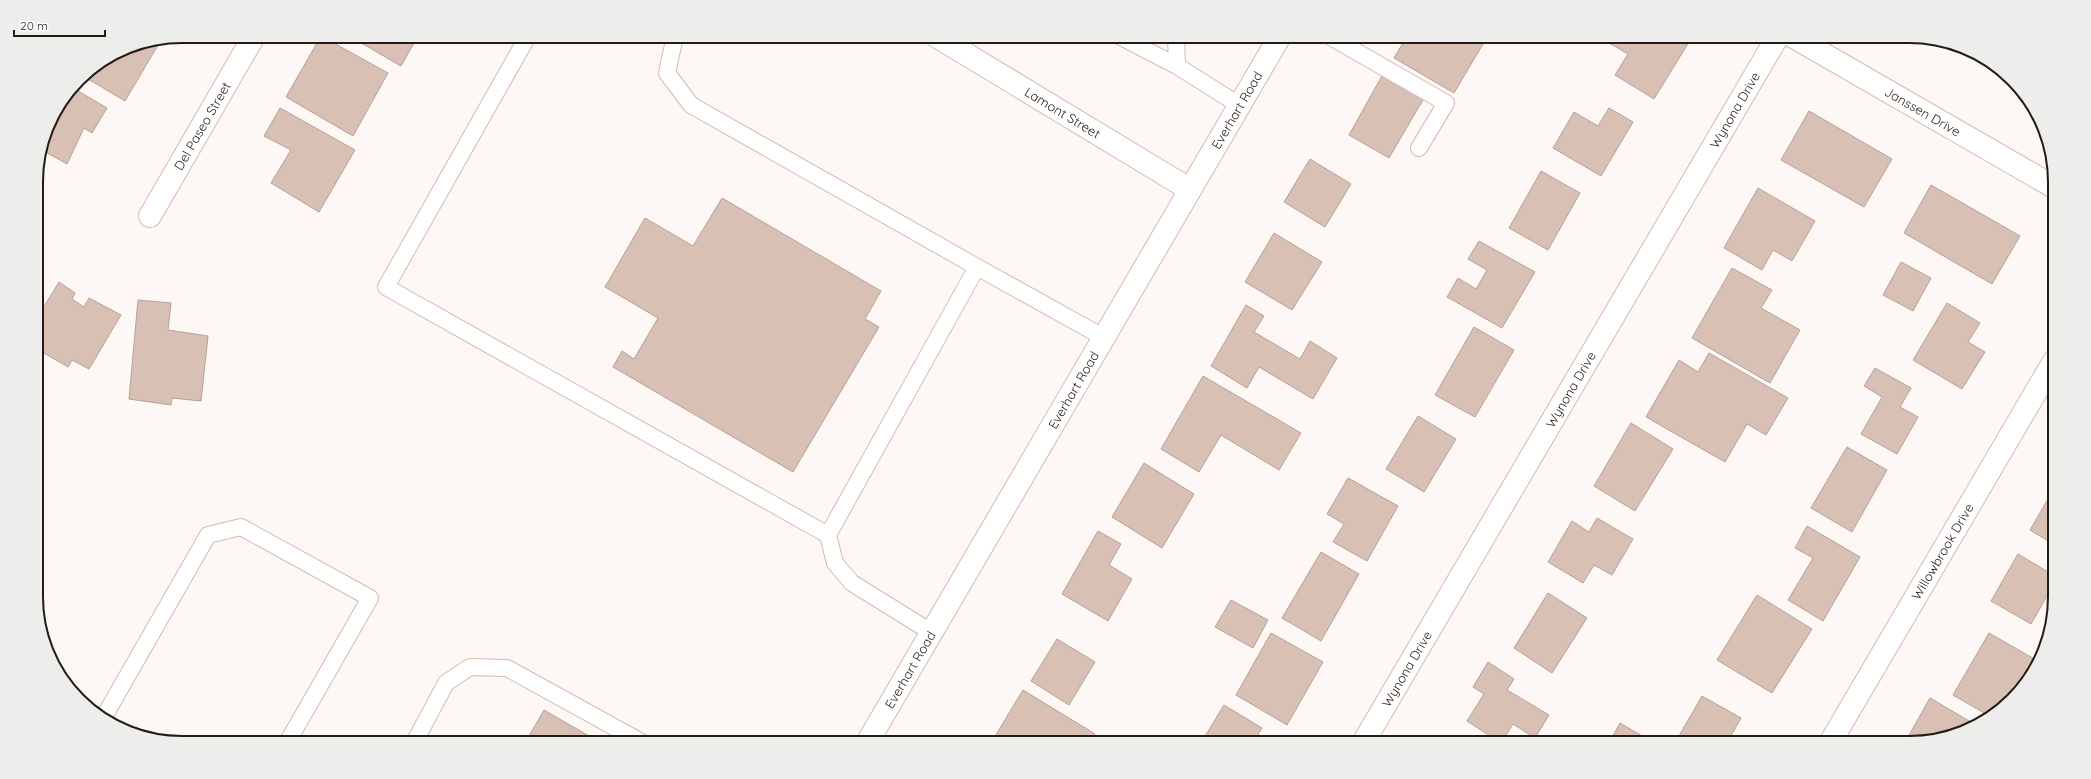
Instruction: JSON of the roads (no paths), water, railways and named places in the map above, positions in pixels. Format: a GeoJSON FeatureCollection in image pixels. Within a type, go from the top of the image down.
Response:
{"type":"FeatureCollection","features":[{"type":"Feature","properties":{"kind":"street","name":"Del Paseo Street"},"geometry":{"type":"LineString","coordinates":[[150,216],[250,43]]}},
{"type":"Feature","properties":{"kind":"street","name":"Lamont Street"},"geometry":{"type":"LineString","coordinates":[[954,43],[1189,189]]}},
{"type":"Feature","properties":{"kind":"street","name":"Everhart Road"},"geometry":{"type":"LineString","coordinates":[[871,736],[1189,189],[1276,43]]}},
{"type":"Feature","properties":{"kind":"street","name":"Wynona Drive"},"geometry":{"type":"LineString","coordinates":[[1367,736],[1774,43]]}},
{"type":"Feature","properties":{"kind":"street","name":"Janssen Drive"},"geometry":{"type":"LineString","coordinates":[[1804,43],[2048,184]]}},
{"type":"Feature","properties":{"kind":"street","name":"Willowbrook Drive"},"geometry":{"type":"LineString","coordinates":[[1834,736],[2048,371]]}},
{"type":"Feature","properties":{"kind":"lane"},"geometry":{"type":"LineString","coordinates":[[524,43],[386,287],[828,535]]}},
{"type":"Feature","properties":{"kind":"lane"},"geometry":{"type":"LineString","coordinates":[[673,43],[667,73],[691,105],[1103,337]]}},
{"type":"Feature","properties":{"kind":"lane"},"geometry":{"type":"LineString","coordinates":[[1133,43],[1177,66],[1239,105]]}},
{"type":"Feature","properties":{"kind":"lane"},"geometry":{"type":"LineString","coordinates":[[1176,43],[1177,66]]}},
{"type":"Feature","properties":{"kind":"lane"},"geometry":{"type":"LineString","coordinates":[[1341,43],[1446,103],[1419,148]]}},
{"type":"Feature","properties":{"kind":"lane"},"geometry":{"type":"LineString","coordinates":[[932,632],[852,583],[835,563],[828,535],[977,267]]}},
{"type":"Feature","properties":{"kind":"lane"},"geometry":{"type":"LineString","coordinates":[[106,714],[208,535],[241,527],[370,598],[291,736]]}},
{"type":"Feature","properties":{"kind":"lane"},"geometry":{"type":"LineString","coordinates":[[418,736],[446,683],[470,667],[507,668],[630,736]]}}]}
